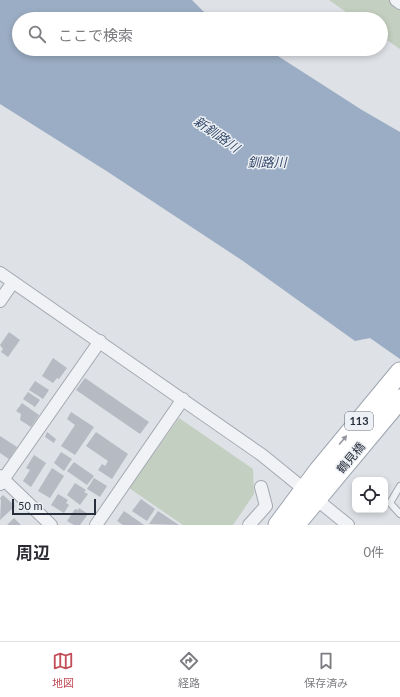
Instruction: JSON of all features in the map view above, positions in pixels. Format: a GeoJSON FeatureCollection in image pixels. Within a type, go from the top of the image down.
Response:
{"type":"FeatureCollection","features":[{"type":"Feature","properties":{"kind":"main road","name":"鶴見橋"},"geometry":{"type":"LineString","coordinates":[[326,475],[400,372]]}},
{"type":"Feature","properties":{"kind":"main road","name":"鶴見橋"},"geometry":{"type":"LineString","coordinates":[[326,475],[400,398]]}},
{"type":"Feature","properties":{"kind":"main road","name":"113"},"geometry":{"type":"LineString","coordinates":[[278,525],[310,495],[326,475]]}},
{"type":"Feature","properties":{"kind":"main road","name":"113"},"geometry":{"type":"LineString","coordinates":[[295,525],[310,495]]}},
{"type":"Feature","properties":{"kind":"street"},"geometry":{"type":"LineString","coordinates":[[396,0],[400,3]]}},
{"type":"Feature","properties":{"kind":"street"},"geometry":{"type":"LineString","coordinates":[[0,273],[100,341],[262,455],[348,525]]}},
{"type":"Feature","properties":{"kind":"street"},"geometry":{"type":"LineString","coordinates":[[0,301],[13,282]]}},
{"type":"Feature","properties":{"kind":"street"},"geometry":{"type":"LineString","coordinates":[[52,525],[1,480],[100,341]]}},
{"type":"Feature","properties":{"kind":"street"},"geometry":{"type":"LineString","coordinates":[[96,525],[183,399]]}},
{"type":"Feature","properties":{"kind":"street"},"geometry":{"type":"LineString","coordinates":[[249,525],[266,506],[261,487]]}},
{"type":"Feature","properties":{"kind":"lane"},"geometry":{"type":"LineString","coordinates":[[400,486],[390,503],[400,514]]}},
{"type":"Feature","properties":{"kind":"green space"},"geometry":{"type":"Polygon","coordinates":[[[329,0],[400,0],[400,49],[388,41],[388,12],[346,12],[329,0]]]}},
{"type":"Feature","properties":{"kind":"green space"},"geometry":{"type":"Polygon","coordinates":[[[179,418],[253,469],[254,494],[233,525],[183,525],[129,488],[179,418]]]}},
{"type":"Feature","properties":{"kind":"water","name":"釧路川"},"geometry":{"type":"Polygon","coordinates":[[[0,0],[192,0],[205,12],[12,12],[12,56],[278,56],[362,110],[400,132],[400,359],[370,338],[355,341],[243,261],[108,172],[0,104],[0,0]]]}},
{"type":"Feature","properties":{"kind":"building"},"geometry":{"type":"Polygon","coordinates":[[[9,332],[20,340],[8,357],[1,352],[3,349],[0,345],[9,332]]]}},
{"type":"Feature","properties":{"kind":"building"},"geometry":{"type":"Polygon","coordinates":[[[53,358],[67,368],[59,379],[57,378],[53,383],[42,376],[53,358]]]}},
{"type":"Feature","properties":{"kind":"building"},"geometry":{"type":"Polygon","coordinates":[[[85,378],[149,422],[140,434],[76,390],[85,378]]]}},
{"type":"Feature","properties":{"kind":"building"},"geometry":{"type":"Polygon","coordinates":[[[35,381],[49,390],[43,399],[29,390],[35,381]]]}},
{"type":"Feature","properties":{"kind":"building"},"geometry":{"type":"Polygon","coordinates":[[[28,392],[40,400],[35,407],[23,399],[28,392]]]}},
{"type":"Feature","properties":{"kind":"building"},"geometry":{"type":"Polygon","coordinates":[[[22,403],[39,415],[31,427],[20,420],[21,414],[16,411],[22,403]]]}},
{"type":"Feature","properties":{"kind":"building"},"geometry":{"type":"Polygon","coordinates":[[[71,412],[94,427],[75,455],[61,446],[75,425],[67,419],[71,412]]]}},
{"type":"Feature","properties":{"kind":"building"},"geometry":{"type":"Polygon","coordinates":[[[47,432],[56,439],[54,443],[45,437],[47,432]]]}},
{"type":"Feature","properties":{"kind":"building"},"geometry":{"type":"Polygon","coordinates":[[[96,432],[128,454],[112,479],[98,470],[102,464],[105,466],[108,461],[86,446],[96,432]]]}},
{"type":"Feature","properties":{"kind":"building"},"geometry":{"type":"Polygon","coordinates":[[[0,436],[17,447],[9,459],[0,453],[0,436]]]}},
{"type":"Feature","properties":{"kind":"building"},"geometry":{"type":"Polygon","coordinates":[[[61,452],[72,459],[64,471],[54,463],[61,452]]]}},
{"type":"Feature","properties":{"kind":"building"},"geometry":{"type":"Polygon","coordinates":[[[34,455],[46,463],[31,487],[23,481],[30,470],[26,468],[34,455]]]}},
{"type":"Feature","properties":{"kind":"building"},"geometry":{"type":"Polygon","coordinates":[[[74,462],[94,476],[87,485],[67,471],[74,462]]]}},
{"type":"Feature","properties":{"kind":"building"},"geometry":{"type":"Polygon","coordinates":[[[52,468],[64,476],[50,498],[38,491],[52,468]]]}},
{"type":"Feature","properties":{"kind":"building"},"geometry":{"type":"Polygon","coordinates":[[[94,478],[107,486],[100,497],[87,489],[94,478]]]}},
{"type":"Feature","properties":{"kind":"building"},"geometry":{"type":"Polygon","coordinates":[[[75,483],[86,490],[84,492],[88,494],[80,505],[67,495],[75,483]]]}},
{"type":"Feature","properties":{"kind":"building"},"geometry":{"type":"Polygon","coordinates":[[[58,494],[68,500],[66,503],[69,505],[64,513],[51,505],[58,494]]]}},
{"type":"Feature","properties":{"kind":"building"},"geometry":{"type":"Polygon","coordinates":[[[3,495],[15,506],[0,520],[0,498],[3,495]]]}},
{"type":"Feature","properties":{"kind":"building"},"geometry":{"type":"Polygon","coordinates":[[[141,499],[155,509],[147,521],[132,511],[141,499]]]}},
{"type":"Feature","properties":{"kind":"building"},"geometry":{"type":"Polygon","coordinates":[[[79,508],[88,514],[80,525],[74,525],[67,521],[75,509],[78,510],[79,508]]]}},
{"type":"Feature","properties":{"kind":"building"},"geometry":{"type":"Polygon","coordinates":[[[124,511],[144,525],[123,525],[117,521],[124,511]]]}},
{"type":"Feature","properties":{"kind":"building"},"geometry":{"type":"Polygon","coordinates":[[[158,511],[179,525],[149,524],[158,511]]]}},
{"type":"Feature","properties":{"kind":"building"},"geometry":{"type":"Polygon","coordinates":[[[14,518],[21,525],[7,525],[14,518]]]}},
{"type":"Feature","properties":{"kind":"water label","name":"新釧路川"},"geometry":{"type":"Point","coordinates":[217,134]}}]}
